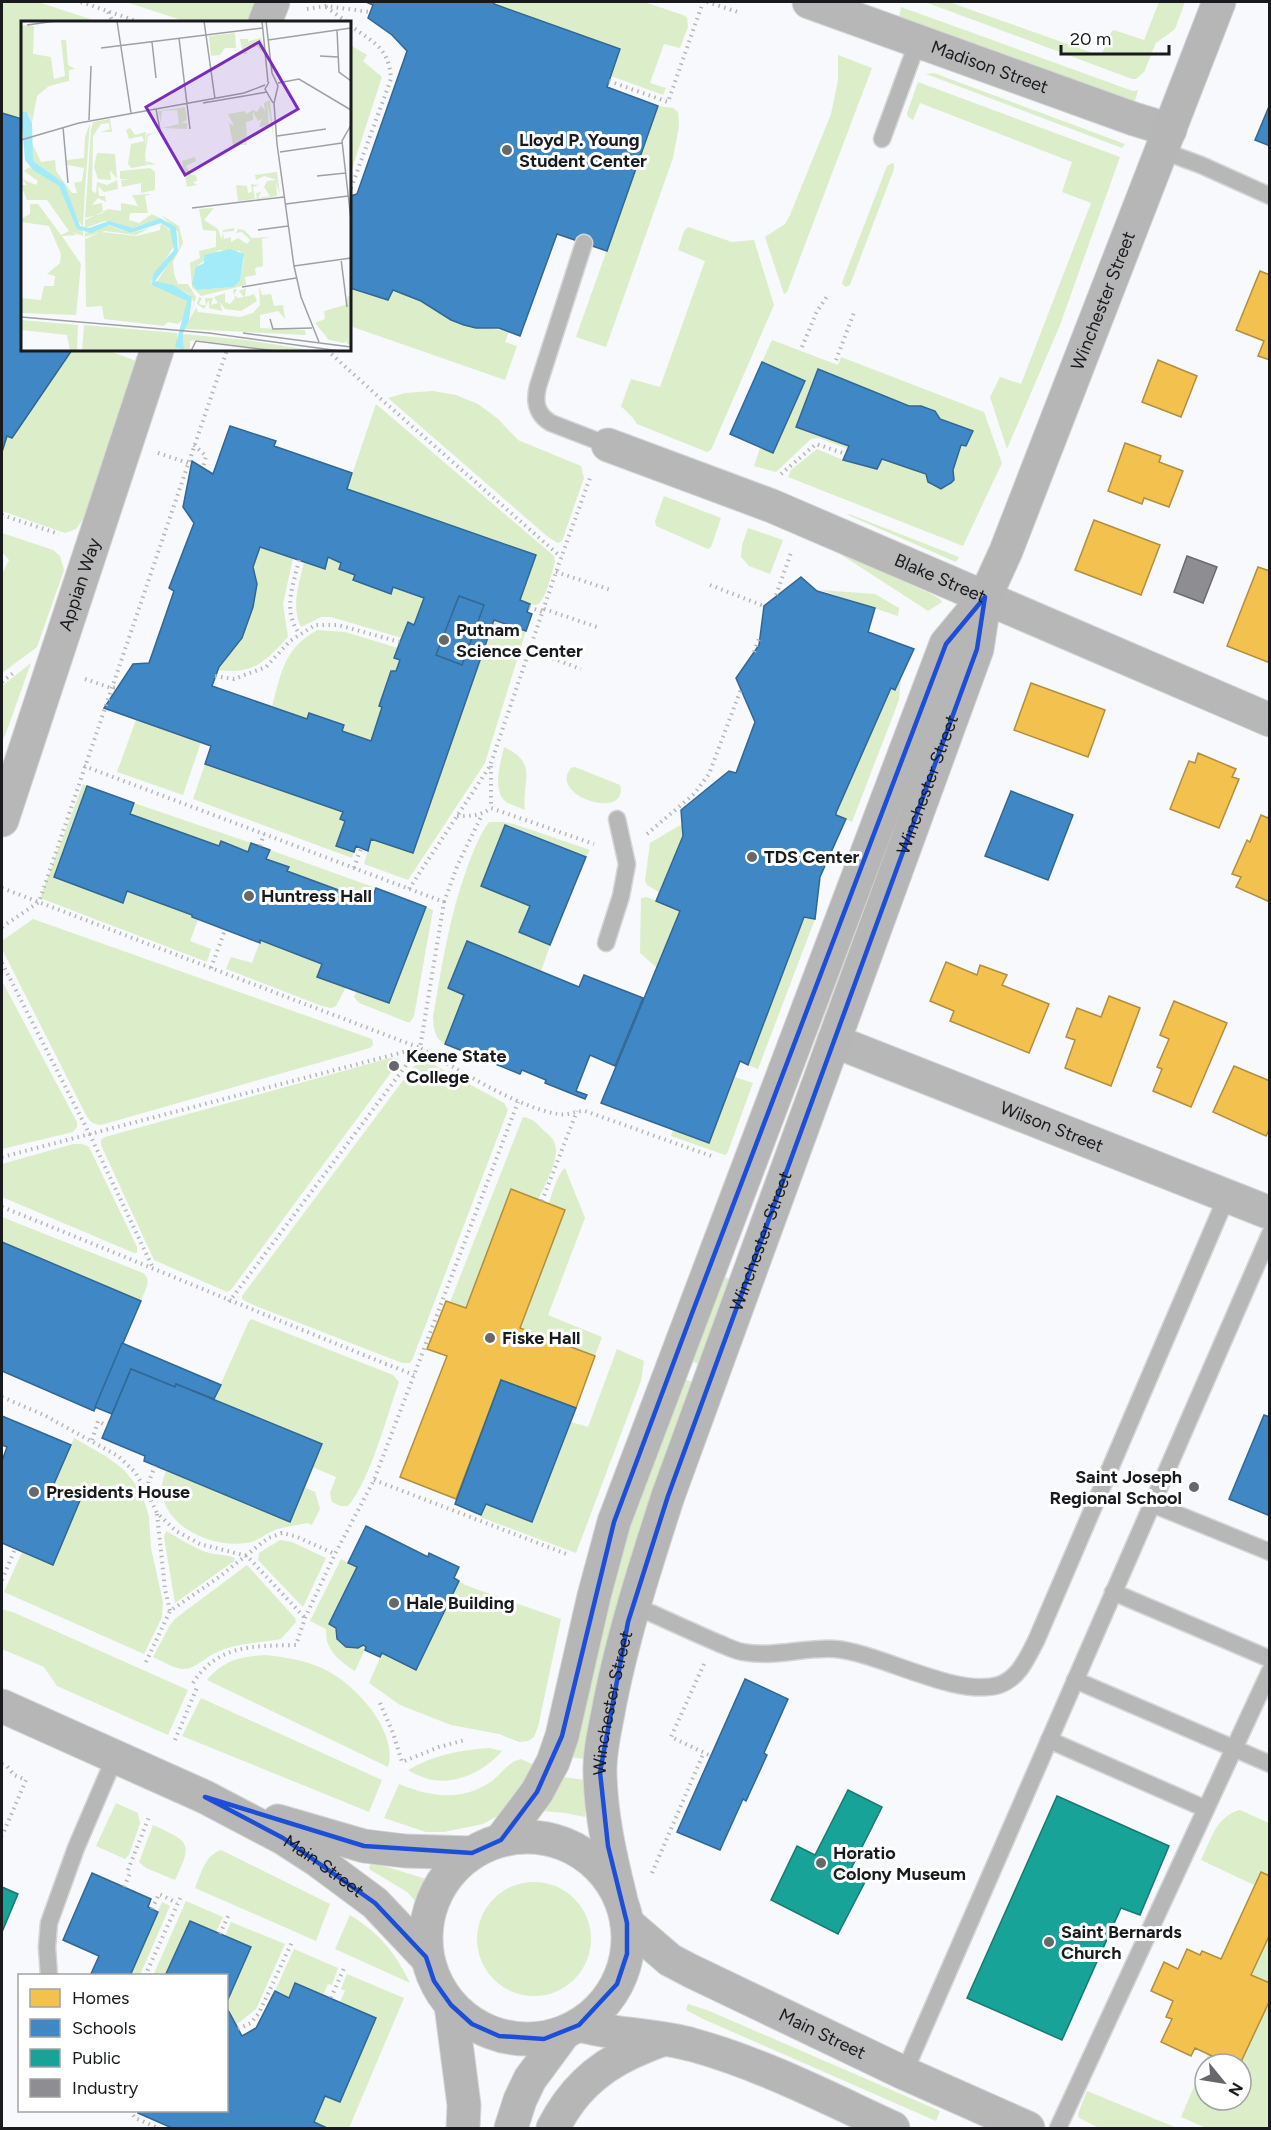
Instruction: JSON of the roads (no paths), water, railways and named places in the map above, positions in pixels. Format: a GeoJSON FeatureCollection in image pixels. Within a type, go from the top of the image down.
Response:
{"type":"FeatureCollection","features":[{"type":"Feature","properties":{"kind":"street","name":"Winchester Street"},"geometry":{"type":"LineString","coordinates":[[501,1840],[537,1792],[553,1762],[562,1736],[594,1596],[614,1522],[946,644],[985,597],[1006,551],[1220,2]]}},
{"type":"Feature","properties":{"kind":"street","name":"Madison Street"},"geometry":{"type":"LineString","coordinates":[[827,4],[918,41],[1134,119],[1166,140]]}},
{"type":"Feature","properties":{"kind":"street"},"geometry":{"type":"LineString","coordinates":[[266,21],[288,6]]}},
{"type":"Feature","properties":{"kind":"street","name":"Appian Way"},"geometry":{"type":"LineString","coordinates":[[2,820],[157,351]]}},
{"type":"Feature","properties":{"kind":"street","name":"Blake Street"},"geometry":{"type":"LineString","coordinates":[[601,455],[772,506],[1269,720]]}},
{"type":"Feature","properties":{"kind":"street","name":"Winchester Street"},"geometry":{"type":"LineString","coordinates":[[623,1910],[608,1846],[600,1772],[603,1741],[628,1622],[668,1496],[977,649],[985,597]]}},
{"type":"Feature","properties":{"kind":"street","name":"Wilson Street"},"geometry":{"type":"LineString","coordinates":[[834,1041],[1269,1213]]}},
{"type":"Feature","properties":{"kind":"street","name":"Main Street"},"geometry":{"type":"LineString","coordinates":[[2,1706],[205,1797],[283,1838],[375,1903],[426,1958]]}},
{"type":"Feature","properties":{"kind":"street","name":"Main Street"},"geometry":{"type":"LineString","coordinates":[[205,1797],[315,1833],[364,1846],[405,1851],[472,1853]]}},
{"type":"Feature","properties":{"kind":"street"},"geometry":{"type":"LineString","coordinates":[[511,2128],[530,2079],[572,2029],[598,2009],[617,1984],[627,1954],[623,1910],[604,1872],[583,1853],[557,1841],[530,1836],[501,1840],[472,1853],[449,1873],[433,1898],[425,1927],[426,1958],[434,1981],[450,2006],[472,2024],[499,2036],[527,2040],[544,2039],[572,2029],[667,2039],[723,2054],[893,2128]]}},
{"type":"Feature","properties":{"kind":"street","name":"Main Street"},"geometry":{"type":"LineString","coordinates":[[623,1910],[670,1960],[904,2073],[1028,2128]]}},
{"type":"Feature","properties":{"kind":"street"},"geometry":{"type":"LineString","coordinates":[[450,2006],[464,2105],[463,2128]]}},
{"type":"Feature","properties":{"kind":"street"},"geometry":{"type":"LineString","coordinates":[[553,2128],[567,2103],[590,2078],[618,2059],[652,2042],[667,2039]]}},
{"type":"Feature","properties":{"kind":"lane"},"geometry":{"type":"LineString","coordinates":[[882,140],[918,41]]}},
{"type":"Feature","properties":{"kind":"lane"},"geometry":{"type":"LineString","coordinates":[[1166,140],[1201,165],[1269,196]]}},
{"type":"Feature","properties":{"kind":"lane"},"geometry":{"type":"LineString","coordinates":[[584,243],[538,386],[536,404],[544,419],[601,455]]}},
{"type":"Feature","properties":{"kind":"lane"},"geometry":{"type":"LineString","coordinates":[[606,943],[621,896],[627,864],[617,819]]}},
{"type":"Feature","properties":{"kind":"lane"},"geometry":{"type":"LineString","coordinates":[[651,1613],[741,1652],[761,1654],[834,1649],[859,1653],[953,1683],[979,1687],[999,1684],[1016,1674],[1036,1641],[1227,1196]]}},
{"type":"Feature","properties":{"kind":"lane"},"geometry":{"type":"LineString","coordinates":[[904,2073],[1269,1234]]}},
{"type":"Feature","properties":{"kind":"lane"},"geometry":{"type":"LineString","coordinates":[[1152,1504],[1269,1552]]}},
{"type":"Feature","properties":{"kind":"lane"},"geometry":{"type":"LineString","coordinates":[[1113,1592],[1269,1659]]}},
{"type":"Feature","properties":{"kind":"lane"},"geometry":{"type":"LineString","coordinates":[[1058,2128],[1269,1671]]}},
{"type":"Feature","properties":{"kind":"lane"},"geometry":{"type":"LineString","coordinates":[[1075,1680],[1269,1764]]}},
{"type":"Feature","properties":{"kind":"lane"},"geometry":{"type":"LineString","coordinates":[[1049,1740],[1206,1809]]}},
{"type":"Feature","properties":{"kind":"lane"},"geometry":{"type":"LineString","coordinates":[[49,1974],[47,1947],[49,1923],[76,1848],[115,1757]]}},
{"type":"Feature","properties":{"kind":"place","name":"Lloyd P. Young Student Center"},"geometry":{"type":"Point","coordinates":[507,150]}},
{"type":"Feature","properties":{"kind":"place","name":"Putnam Science Center"},"geometry":{"type":"Point","coordinates":[444,640]}},
{"type":"Feature","properties":{"kind":"place","name":"TDS Center"},"geometry":{"type":"Point","coordinates":[752,857]}},
{"type":"Feature","properties":{"kind":"place","name":"Huntress Hall"},"geometry":{"type":"Point","coordinates":[249,896]}},
{"type":"Feature","properties":{"kind":"place","name":"Keene State College"},"geometry":{"type":"Point","coordinates":[394,1066]}},
{"type":"Feature","properties":{"kind":"place","name":"Fiske Hall"},"geometry":{"type":"Point","coordinates":[490,1338]}},
{"type":"Feature","properties":{"kind":"place","name":"Saint Joseph Regional School"},"geometry":{"type":"Point","coordinates":[1194,1487]}},
{"type":"Feature","properties":{"kind":"place","name":"Presidents House"},"geometry":{"type":"Point","coordinates":[34,1492]}},
{"type":"Feature","properties":{"kind":"place","name":"Hale Building"},"geometry":{"type":"Point","coordinates":[394,1603]}},
{"type":"Feature","properties":{"kind":"place","name":"Horatio Colony Museum"},"geometry":{"type":"Point","coordinates":[821,1863]}},
{"type":"Feature","properties":{"kind":"place","name":"Saint Bernards Church"},"geometry":{"type":"Point","coordinates":[1049,1942]}}]}
